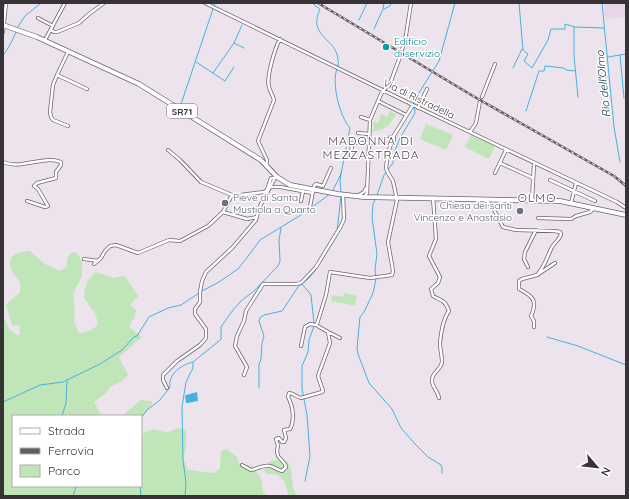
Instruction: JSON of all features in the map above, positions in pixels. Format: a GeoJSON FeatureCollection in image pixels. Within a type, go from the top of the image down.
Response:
{"type":"FeatureCollection","features":[{"type":"Feature","properties":{"kind":"main road","name":"SR71"},"geometry":{"type":"LineString","coordinates":[[4,25],[45,40],[147,89],[261,160],[275,177],[290,185],[313,191],[357,196],[365,194],[375,197],[571,203],[626,215]]}},
{"type":"Feature","properties":{"kind":"street"},"geometry":{"type":"LineString","coordinates":[[3,32],[6,3]]}},
{"type":"Feature","properties":{"kind":"street"},"geometry":{"type":"LineString","coordinates":[[45,40],[65,3]]}},
{"type":"Feature","properties":{"kind":"street"},"geometry":{"type":"LineString","coordinates":[[51,30],[57,32],[79,23],[104,3]]}},
{"type":"Feature","properties":{"kind":"street","name":"Via di Ristradella"},"geometry":{"type":"LineString","coordinates":[[205,3],[418,108],[617,202],[626,208]]}},
{"type":"Feature","properties":{"kind":"street"},"geometry":{"type":"LineString","coordinates":[[402,50],[411,3]]}},
{"type":"Feature","properties":{"kind":"street"},"geometry":{"type":"LineString","coordinates":[[38,18],[53,26]]}},
{"type":"Feature","properties":{"kind":"street"},"geometry":{"type":"LineString","coordinates":[[267,166],[267,160],[258,141],[274,100],[269,87],[269,82],[275,50],[280,39]]}},
{"type":"Feature","properties":{"kind":"street"},"geometry":{"type":"LineString","coordinates":[[68,52],[52,85],[51,117],[53,120],[68,126]]}},
{"type":"Feature","properties":{"kind":"street"},"geometry":{"type":"LineString","coordinates":[[365,194],[367,187],[370,120],[383,91],[391,81],[401,54]]}},
{"type":"Feature","properties":{"kind":"street"},"geometry":{"type":"LineString","coordinates":[[482,97],[494,64]]}},
{"type":"Feature","properties":{"kind":"street"},"geometry":{"type":"LineString","coordinates":[[57,76],[87,89]]}},
{"type":"Feature","properties":{"kind":"street"},"geometry":{"type":"LineString","coordinates":[[418,108],[427,90]]}},
{"type":"Feature","properties":{"kind":"street"},"geometry":{"type":"LineString","coordinates":[[378,101],[406,115]]}},
{"type":"Feature","properties":{"kind":"street"},"geometry":{"type":"LineString","coordinates":[[470,132],[476,123],[480,101]]}},
{"type":"Feature","properties":{"kind":"street"},"geometry":{"type":"LineString","coordinates":[[316,325],[326,295],[330,272],[370,278],[392,275],[393,271],[388,242],[397,200],[393,181],[386,169],[391,140],[394,139],[393,137],[412,105]]}},
{"type":"Feature","properties":{"kind":"street"},"geometry":{"type":"LineString","coordinates":[[361,117],[370,120]]}},
{"type":"Feature","properties":{"kind":"street"},"geometry":{"type":"LineString","coordinates":[[358,133],[369,134]]}},
{"type":"Feature","properties":{"kind":"street"},"geometry":{"type":"LineString","coordinates":[[351,157],[352,143],[368,143],[391,140]]}},
{"type":"Feature","properties":{"kind":"street"},"geometry":{"type":"LineString","coordinates":[[168,150],[201,182],[232,195],[264,192],[267,190],[271,178],[275,177]]}},
{"type":"Feature","properties":{"kind":"street"},"geometry":{"type":"LineString","coordinates":[[496,173],[506,150]]}},
{"type":"Feature","properties":{"kind":"street"},"geometry":{"type":"LineString","coordinates":[[3,162],[9,164],[56,160],[61,162],[56,172],[56,178],[37,183],[34,186],[38,189],[48,206],[45,207],[27,201]]}},
{"type":"Feature","properties":{"kind":"street"},"geometry":{"type":"LineString","coordinates":[[500,163],[533,178]]}},
{"type":"Feature","properties":{"kind":"street"},"geometry":{"type":"LineString","coordinates":[[532,201],[534,164]]}},
{"type":"Feature","properties":{"kind":"street"},"geometry":{"type":"LineString","coordinates":[[309,212],[313,191],[316,184],[323,186],[331,168]]}},
{"type":"Feature","properties":{"kind":"street"},"geometry":{"type":"LineString","coordinates":[[167,388],[163,380],[163,375],[177,361],[200,345],[206,338],[206,329],[195,314],[195,309],[200,302],[202,281],[206,272],[232,248],[257,217],[259,208],[275,177]]}},
{"type":"Feature","properties":{"kind":"street"},"geometry":{"type":"LineString","coordinates":[[550,180],[595,201]]}},
{"type":"Feature","properties":{"kind":"street"},"geometry":{"type":"LineString","coordinates":[[571,203],[576,183]]}},
{"type":"Feature","properties":{"kind":"street"},"geometry":{"type":"LineString","coordinates":[[270,187],[313,191]]}},
{"type":"Feature","properties":{"kind":"street"},"geometry":{"type":"LineString","coordinates":[[301,201],[303,191]]}},
{"type":"Feature","properties":{"kind":"street"},"geometry":{"type":"LineString","coordinates":[[94,264],[110,246],[116,246],[138,253],[169,240],[180,241],[208,226],[223,212],[232,195]]}},
{"type":"Feature","properties":{"kind":"street"},"geometry":{"type":"LineString","coordinates":[[244,375],[247,367],[235,346],[246,311],[264,284],[297,284],[302,282],[316,267],[344,219],[343,195]]}},
{"type":"Feature","properties":{"kind":"street"},"geometry":{"type":"LineString","coordinates":[[433,198],[436,239],[429,256],[440,277],[438,283],[431,289],[431,294],[442,299],[449,311],[444,319],[440,343],[442,363],[440,368],[433,375],[432,379],[432,384],[438,393],[439,398]]}},
{"type":"Feature","properties":{"kind":"street"},"geometry":{"type":"LineString","coordinates":[[485,200],[492,206],[503,227],[516,230],[557,231],[561,234],[552,248],[545,264],[537,275]]}},
{"type":"Feature","properties":{"kind":"street"},"geometry":{"type":"LineString","coordinates":[[492,206],[494,200]]}},
{"type":"Feature","properties":{"kind":"street"},"geometry":{"type":"LineString","coordinates":[[494,200],[497,202],[497,205]]}},
{"type":"Feature","properties":{"kind":"street"},"geometry":{"type":"LineString","coordinates":[[494,210],[497,205],[504,200]]}},
{"type":"Feature","properties":{"kind":"street"},"geometry":{"type":"LineString","coordinates":[[538,218],[571,219],[590,212],[594,208]]}},
{"type":"Feature","properties":{"kind":"street"},"geometry":{"type":"LineString","coordinates":[[223,212],[247,219],[257,217]]}},
{"type":"Feature","properties":{"kind":"street"},"geometry":{"type":"LineString","coordinates":[[528,267],[524,259],[525,252],[536,230]]}},
{"type":"Feature","properties":{"kind":"street"},"geometry":{"type":"LineString","coordinates":[[84,259],[98,261]]}},
{"type":"Feature","properties":{"kind":"street"},"geometry":{"type":"LineString","coordinates":[[534,327],[532,316],[535,309],[534,300],[531,296],[519,289],[518,284],[522,279],[537,275],[555,263]]}},
{"type":"Feature","properties":{"kind":"street"},"geometry":{"type":"LineString","coordinates":[[301,346],[304,327],[310,324],[316,325],[340,338]]}},
{"type":"Feature","properties":{"kind":"street"},"geometry":{"type":"LineString","coordinates":[[242,466],[251,470],[264,465],[273,466],[279,470],[284,470],[286,467],[278,456],[278,446],[276,441],[277,438],[279,438],[282,442],[284,442],[286,438],[284,430],[290,429],[292,426],[292,405],[288,397],[289,393],[301,398],[323,391],[318,376],[330,343],[328,332]]}},
{"type":"Feature","properties":{"kind":"shaded area"},"geometry":{"type":"Polygon","coordinates":[[[604,3],[626,3],[626,17],[605,19],[604,3]]]}},
{"type":"Feature","properties":{"kind":"green space"},"geometry":{"type":"Polygon","coordinates":[[[391,110],[393,113],[397,113],[389,125],[372,132],[374,127],[373,122],[378,123],[381,114],[387,117],[391,110]]]}},
{"type":"Feature","properties":{"kind":"green space"},"geometry":{"type":"Polygon","coordinates":[[[426,124],[453,135],[446,150],[420,139],[426,124]]]}},
{"type":"Feature","properties":{"kind":"green space"},"geometry":{"type":"Polygon","coordinates":[[[471,135],[495,146],[489,159],[465,147],[471,135]]]}},
{"type":"Feature","properties":{"kind":"green space"},"geometry":{"type":"Polygon","coordinates":[[[30,251],[49,266],[60,271],[66,267],[68,256],[73,252],[76,252],[82,261],[82,276],[73,294],[75,313],[74,321],[79,333],[90,331],[95,328],[98,323],[95,313],[84,298],[86,286],[90,277],[96,272],[113,278],[124,276],[138,296],[130,305],[136,310],[129,327],[142,337],[119,357],[128,375],[122,381],[110,387],[106,393],[94,402],[101,415],[12,415],[12,487],[142,487],[142,434],[154,429],[166,432],[177,428],[185,429],[186,432],[186,444],[183,459],[186,463],[187,469],[214,473],[220,468],[221,451],[227,449],[237,457],[239,464],[252,466],[261,478],[263,492],[267,496],[3,496],[3,315],[11,330],[19,335],[20,326],[12,325],[6,305],[20,292],[20,283],[11,269],[10,260],[14,255],[30,251]]]}},
{"type":"Feature","properties":{"kind":"green space"},"geometry":{"type":"Polygon","coordinates":[[[344,293],[357,296],[355,306],[331,301],[332,295],[343,297],[344,293]]]}},
{"type":"Feature","properties":{"kind":"green space"},"geometry":{"type":"Polygon","coordinates":[[[141,400],[152,401],[152,404],[142,418],[142,415],[123,415],[141,400]]]}},
{"type":"Feature","properties":{"kind":"green space"},"geometry":{"type":"Polygon","coordinates":[[[270,461],[287,461],[291,469],[293,487],[297,496],[289,496],[285,483],[280,477],[273,474],[267,474],[265,472],[264,469],[270,461]]]}},
{"type":"Feature","properties":{"kind":"water"},"geometry":{"type":"Polygon","coordinates":[[[197,392],[198,401],[186,403],[186,395],[197,392]]]}},
{"type":"Feature","properties":{"kind":"waterway"},"geometry":{"type":"LineString","coordinates":[[17,28],[25,16],[41,3]]}},
{"type":"Feature","properties":{"kind":"waterway"},"geometry":{"type":"LineString","coordinates":[[180,107],[215,3]]}},
{"type":"Feature","properties":{"kind":"waterway"},"geometry":{"type":"LineString","coordinates":[[314,3],[314,5],[320,9],[317,19],[319,31],[337,53],[338,67]]}},
{"type":"Feature","properties":{"kind":"waterway"},"geometry":{"type":"LineString","coordinates":[[359,20],[367,3]]}},
{"type":"Feature","properties":{"kind":"waterway"},"geometry":{"type":"LineString","coordinates":[[374,29],[383,9],[384,3]]}},
{"type":"Feature","properties":{"kind":"waterway"},"geometry":{"type":"LineString","coordinates":[[384,9],[390,6],[391,3]]}},
{"type":"Feature","properties":{"kind":"waterway"},"geometry":{"type":"LineString","coordinates":[[377,195],[384,175],[393,163],[394,153],[400,138],[415,113],[415,99],[439,61],[455,3]]}},
{"type":"Feature","properties":{"kind":"waterway"},"geometry":{"type":"LineString","coordinates":[[519,3],[523,50],[528,54],[524,61],[532,68],[548,40],[551,29],[565,29],[565,24],[575,27],[604,28]]}},
{"type":"Feature","properties":{"kind":"waterway","name":"Rio dell'Olmo"},"geometry":{"type":"LineString","coordinates":[[602,3],[614,127],[620,162]]}},
{"type":"Feature","properties":{"kind":"waterway"},"geometry":{"type":"LineString","coordinates":[[213,73],[234,43],[242,25]]}},
{"type":"Feature","properties":{"kind":"waterway"},"geometry":{"type":"LineString","coordinates":[[574,27],[574,56],[578,97]]}},
{"type":"Feature","properties":{"kind":"waterway"},"geometry":{"type":"LineString","coordinates":[[3,56],[16,32]]}},
{"type":"Feature","properties":{"kind":"waterway"},"geometry":{"type":"LineString","coordinates":[[234,43],[244,48]]}},
{"type":"Feature","properties":{"kind":"waterway"},"geometry":{"type":"LineString","coordinates":[[513,68],[522,49],[523,50]]}},
{"type":"Feature","properties":{"kind":"waterway"},"geometry":{"type":"LineString","coordinates":[[608,57],[626,54]]}},
{"type":"Feature","properties":{"kind":"waterway"},"geometry":{"type":"LineString","coordinates":[[620,55],[624,98]]}},
{"type":"Feature","properties":{"kind":"waterway"},"geometry":{"type":"LineString","coordinates":[[196,62],[225,81],[234,67]]}},
{"type":"Feature","properties":{"kind":"waterway"},"geometry":{"type":"LineString","coordinates":[[526,111],[539,71],[544,71],[545,66],[575,71]]}},
{"type":"Feature","properties":{"kind":"waterway"},"geometry":{"type":"LineString","coordinates":[[332,192],[341,174],[350,128],[343,116],[336,91],[335,75],[337,69]]}},
{"type":"Feature","properties":{"kind":"waterway"},"geometry":{"type":"LineString","coordinates":[[341,173],[341,192]]}},
{"type":"Feature","properties":{"kind":"waterway"},"geometry":{"type":"LineString","coordinates":[[311,208],[330,194]]}},
{"type":"Feature","properties":{"kind":"waterway"},"geometry":{"type":"LineString","coordinates":[[337,232],[341,195]]}},
{"type":"Feature","properties":{"kind":"waterway"},"geometry":{"type":"LineString","coordinates":[[376,198],[373,204],[372,217],[377,254],[375,269],[376,279],[373,293],[360,317],[357,348],[358,354],[369,383],[392,409],[401,428],[428,457],[441,465],[442,473]]}},
{"type":"Feature","properties":{"kind":"waterway"},"geometry":{"type":"LineString","coordinates":[[202,291],[238,269],[260,240],[309,210]]}},
{"type":"Feature","properties":{"kind":"waterway"},"geometry":{"type":"LineString","coordinates":[[193,362],[221,339],[221,327],[233,310],[278,266],[280,261],[279,240],[281,228]]}},
{"type":"Feature","properties":{"kind":"waterway"},"geometry":{"type":"LineString","coordinates":[[259,388],[259,364],[264,336],[259,321],[260,318],[264,315],[282,311],[298,287],[309,278],[316,269],[336,237]]}},
{"type":"Feature","properties":{"kind":"waterway"},"geometry":{"type":"LineString","coordinates":[[302,284],[311,295],[314,323]]}},
{"type":"Feature","properties":{"kind":"waterway"},"geometry":{"type":"LineString","coordinates":[[3,402],[40,385],[63,382],[100,364],[122,350],[134,337],[137,336],[149,317],[168,308],[181,305],[199,293]]}},
{"type":"Feature","properties":{"kind":"waterway"},"geometry":{"type":"LineString","coordinates":[[305,481],[310,456],[307,415],[302,389],[302,366],[308,352],[309,340],[314,326]]}},
{"type":"Feature","properties":{"kind":"waterway","name":"Rio dell'Olmo"},"geometry":{"type":"LineString","coordinates":[[547,337],[578,346],[626,365]]}},
{"type":"Feature","properties":{"kind":"waterway"},"geometry":{"type":"LineString","coordinates":[[142,417],[147,410],[160,400],[170,387],[173,374],[184,365],[193,362]]}},
{"type":"Feature","properties":{"kind":"waterway"},"geometry":{"type":"LineString","coordinates":[[185,496],[186,483],[183,460],[182,407],[186,382],[193,368],[193,363]]}},
{"type":"Feature","properties":{"kind":"waterway"},"geometry":{"type":"LineString","coordinates":[[62,415],[66,403],[67,380]]}},
{"type":"Feature","properties":{"kind":"waterway"},"geometry":{"type":"LineString","coordinates":[[73,496],[76,487]]}},
{"type":"Feature","properties":{"kind":"waterway"},"geometry":{"type":"LineString","coordinates":[[140,487],[141,496]]}},
{"type":"Feature","properties":{"kind":"railway"},"geometry":{"type":"LineString","coordinates":[[318,3],[473,96],[614,176],[626,186]]}},
{"type":"Feature","properties":{"kind":"place","name":"Edificio di servizio"},"geometry":{"type":"Point","coordinates":[386,47]}},
{"type":"Feature","properties":{"kind":"place","name":"Pieve di Santa Mustiola a Quarto"},"geometry":{"type":"Point","coordinates":[225,203]}},
{"type":"Feature","properties":{"kind":"place","name":"Chiesa dei santi Vincenzo e Anastasio"},"geometry":{"type":"Point","coordinates":[520,211]}},
{"type":"Feature","properties":{"kind":"district","name":"MADONNA DI MEZZASTRADA"},"geometry":{"type":"Point","coordinates":[371,147]}},
{"type":"Feature","properties":{"kind":"district","name":"OLMO"},"geometry":{"type":"Point","coordinates":[537,197]}}]}
